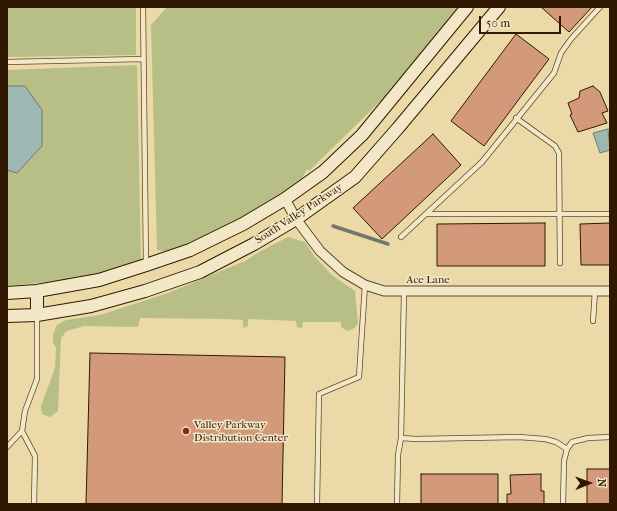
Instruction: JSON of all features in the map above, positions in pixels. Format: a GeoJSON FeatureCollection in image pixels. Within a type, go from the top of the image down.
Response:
{"type":"FeatureCollection","features":[{"type":"Feature","properties":{"kind":"main road","name":"South Valley Parkway"},"geometry":{"type":"LineString","coordinates":[[7,293],[37,291],[99,280],[146,266],[190,250],[243,224],[285,199],[323,172],[362,135],[467,7]]}},
{"type":"Feature","properties":{"kind":"main road","name":"South Valley Parkway"},"geometry":{"type":"LineString","coordinates":[[7,316],[37,315],[91,306],[145,291],[200,272],[254,244],[296,219],[355,177],[499,7]]}},
{"type":"Feature","properties":{"kind":"main road"},"geometry":{"type":"LineString","coordinates":[[37,291],[37,315]]}},
{"type":"Feature","properties":{"kind":"street","name":"Ace Lane"},"geometry":{"type":"LineString","coordinates":[[285,199],[296,219],[320,251],[344,272],[365,285],[384,291],[610,291]]}},
{"type":"Feature","properties":{"kind":"lane"},"geometry":{"type":"LineString","coordinates":[[143,7],[146,266]]}},
{"type":"Feature","properties":{"kind":"lane"},"geometry":{"type":"LineString","coordinates":[[401,237],[482,162],[516,118],[554,73],[561,52],[600,7]]}},
{"type":"Feature","properties":{"kind":"lane"},"geometry":{"type":"LineString","coordinates":[[7,62],[143,59]]}},
{"type":"Feature","properties":{"kind":"lane"},"geometry":{"type":"LineString","coordinates":[[516,118],[555,146],[559,153],[560,263]]}},
{"type":"Feature","properties":{"kind":"lane"},"geometry":{"type":"LineString","coordinates":[[426,214],[610,214]]}},
{"type":"Feature","properties":{"kind":"lane"},"geometry":{"type":"LineString","coordinates":[[317,504],[319,394],[359,377],[365,285]]}},
{"type":"Feature","properties":{"kind":"lane"},"geometry":{"type":"LineString","coordinates":[[594,321],[595,291]]}},
{"type":"Feature","properties":{"kind":"lane"},"geometry":{"type":"LineString","coordinates":[[397,504],[398,454],[401,438],[404,292]]}},
{"type":"Feature","properties":{"kind":"lane"},"geometry":{"type":"LineString","coordinates":[[7,447],[22,431],[25,411],[37,379],[37,315]]}},
{"type":"Feature","properties":{"kind":"lane"},"geometry":{"type":"LineString","coordinates":[[22,431],[35,456],[34,504]]}},
{"type":"Feature","properties":{"kind":"lane"},"geometry":{"type":"LineString","coordinates":[[401,438],[519,437],[545,439],[556,442],[567,449]]}},
{"type":"Feature","properties":{"kind":"lane"},"geometry":{"type":"LineString","coordinates":[[563,504],[564,461],[567,449],[572,442],[578,440],[610,437]]}},
{"type":"Feature","properties":{"kind":"green space"},"geometry":{"type":"Polygon","coordinates":[[[7,7],[136,7],[136,55],[7,57],[7,7]]]}},
{"type":"Feature","properties":{"kind":"green space"},"geometry":{"type":"Polygon","coordinates":[[[167,7],[458,7],[397,85],[309,171],[307,169],[300,182],[225,229],[180,250],[162,251],[157,250],[151,25],[167,7]]]}},
{"type":"Feature","properties":{"kind":"green space"},"geometry":{"type":"Polygon","coordinates":[[[137,65],[141,261],[89,278],[7,286],[7,70],[137,65]]]}},
{"type":"Feature","properties":{"kind":"green space"},"geometry":{"type":"Polygon","coordinates":[[[288,237],[305,242],[315,257],[332,275],[355,291],[358,324],[353,329],[347,331],[341,327],[341,322],[303,322],[302,328],[297,327],[296,321],[248,319],[248,326],[243,328],[243,320],[227,319],[140,318],[138,327],[84,326],[67,331],[61,338],[58,411],[50,417],[42,414],[41,406],[55,368],[56,348],[53,342],[53,334],[57,325],[66,320],[100,315],[168,293],[245,261],[288,237]]]}},
{"type":"Feature","properties":{"kind":"water"},"geometry":{"type":"Polygon","coordinates":[[[7,86],[25,86],[42,110],[42,146],[17,173],[7,170],[7,86]]]}},
{"type":"Feature","properties":{"kind":"water"},"geometry":{"type":"Polygon","coordinates":[[[608,129],[610,150],[600,153],[593,133],[608,129]]]}},
{"type":"Feature","properties":{"kind":"building"},"geometry":{"type":"Polygon","coordinates":[[[541,7],[592,7],[569,32],[541,7]]]}},
{"type":"Feature","properties":{"kind":"building"},"geometry":{"type":"Polygon","coordinates":[[[516,34],[549,59],[484,146],[451,121],[516,34]]]}},
{"type":"Feature","properties":{"kind":"building"},"geometry":{"type":"Polygon","coordinates":[[[593,86],[600,92],[608,111],[602,113],[607,123],[578,132],[570,115],[572,114],[568,103],[579,98],[580,91],[593,86]]]}},
{"type":"Feature","properties":{"kind":"building"},"geometry":{"type":"Polygon","coordinates":[[[433,134],[461,165],[382,239],[353,208],[433,134]]]}},
{"type":"Feature","properties":{"kind":"building"},"geometry":{"type":"Polygon","coordinates":[[[545,223],[545,266],[437,266],[437,224],[545,223]]]}},
{"type":"Feature","properties":{"kind":"building"},"geometry":{"type":"Polygon","coordinates":[[[610,223],[610,265],[581,265],[580,224],[610,223]]]}},
{"type":"Feature","properties":{"kind":"building","name":"Valley Parkway Distribution Center"},"geometry":{"type":"Polygon","coordinates":[[[90,353],[285,357],[282,504],[86,504],[90,353]]]}},
{"type":"Feature","properties":{"kind":"building"},"geometry":{"type":"Polygon","coordinates":[[[587,469],[610,469],[610,504],[587,504],[587,469]]]}},
{"type":"Feature","properties":{"kind":"building"},"geometry":{"type":"Polygon","coordinates":[[[421,474],[498,474],[498,504],[421,504],[421,474]]]}},
{"type":"Feature","properties":{"kind":"building"},"geometry":{"type":"Polygon","coordinates":[[[541,474],[541,491],[544,491],[544,504],[507,504],[507,494],[511,494],[510,475],[541,474]]]}},
{"type":"Feature","properties":{"kind":"waterway"},"geometry":{"type":"LineString","coordinates":[[333,226],[388,244]]}},
{"type":"Feature","properties":{"kind":"place","name":"Valley Parkway Distribution Center"},"geometry":{"type":"Point","coordinates":[186,431]}}]}
